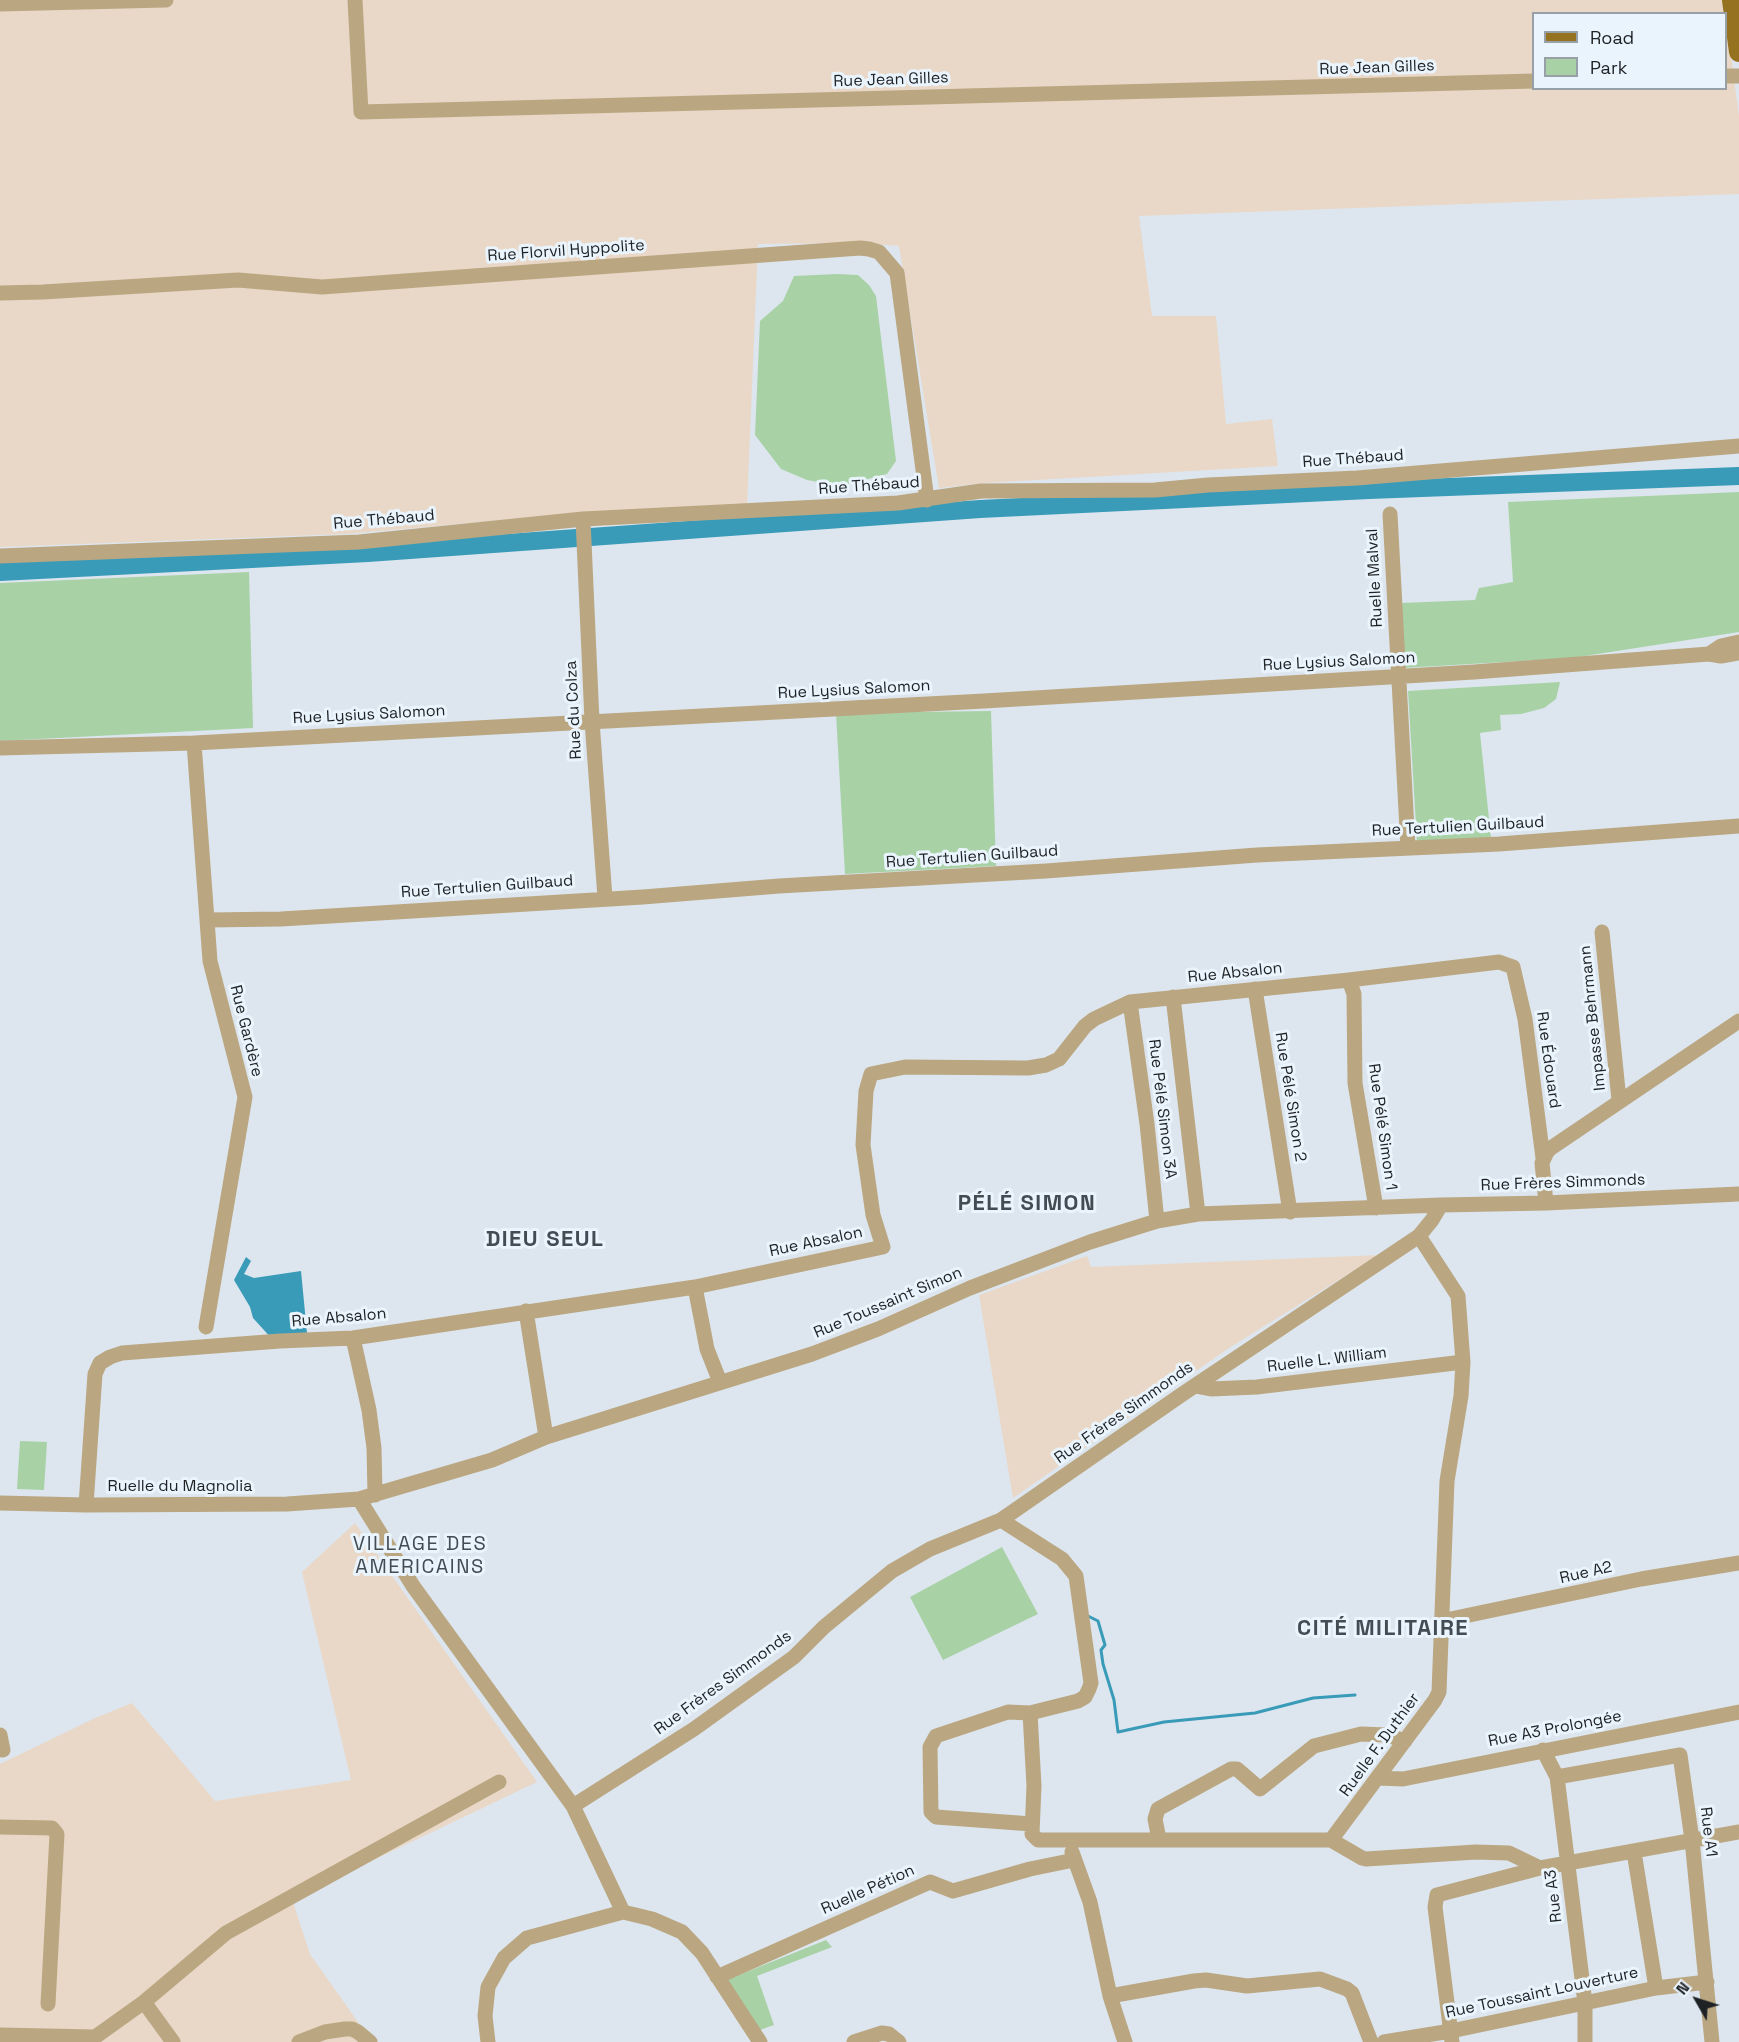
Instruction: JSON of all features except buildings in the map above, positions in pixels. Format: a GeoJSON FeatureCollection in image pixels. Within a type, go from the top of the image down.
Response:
{"type":"FeatureCollection","features":[{"type":"Feature","properties":{"kind":"main road"},"geometry":{"type":"LineString","coordinates":[[1732,0],[1739,52]]}},
{"type":"Feature","properties":{"kind":"street"},"geometry":{"type":"LineString","coordinates":[[0,4],[166,0]]}},
{"type":"Feature","properties":{"kind":"street","name":"Rue Jean Gilles"},"geometry":{"type":"LineString","coordinates":[[355,0],[362,112],[1532,81]]}},
{"type":"Feature","properties":{"kind":"street","name":"Rue Florvil Hyppolite"},"geometry":{"type":"LineString","coordinates":[[0,293],[238,280],[322,287],[869,249],[879,252],[897,273],[927,500]]}},
{"type":"Feature","properties":{"kind":"street","name":"Rue Thébaud"},"geometry":{"type":"LineString","coordinates":[[0,556],[360,542],[583,522],[898,503],[981,491],[1155,490],[1208,485],[1357,478],[1739,446]]}},
{"type":"Feature","properties":{"kind":"street","name":"Ruelle Malval"},"geometry":{"type":"LineString","coordinates":[[1390,514],[1408,848]]}},
{"type":"Feature","properties":{"kind":"street","name":"Rue du Colza"},"geometry":{"type":"LineString","coordinates":[[583,522],[592,721],[605,898]]}},
{"type":"Feature","properties":{"kind":"street","name":"Rue Lysius Salomon"},"geometry":{"type":"LineString","coordinates":[[1709,654],[1721,646],[1739,642]]}},
{"type":"Feature","properties":{"kind":"street","name":"Rue Lysius Salomon"},"geometry":{"type":"LineString","coordinates":[[0,748],[194,742],[984,701],[1398,676],[1709,654],[1721,656],[1739,653]]}},
{"type":"Feature","properties":{"kind":"street","name":"Rue Gardère"},"geometry":{"type":"LineString","coordinates":[[194,742],[210,961],[244,1097],[206,1327]]}},
{"type":"Feature","properties":{"kind":"street","name":"Rue Tertulien Guilbaud"},"geometry":{"type":"LineString","coordinates":[[208,920],[281,919],[644,897],[1257,855],[1499,844],[1739,826]]}},
{"type":"Feature","properties":{"kind":"street","name":"Impasse Behrmann"},"geometry":{"type":"LineString","coordinates":[[1602,933],[1619,1100]]}},
{"type":"Feature","properties":{"kind":"street","name":"Rue Absalon"},"geometry":{"type":"LineString","coordinates":[[86,1505],[94,1374],[100,1363],[110,1357],[122,1353],[353,1338],[695,1287],[883,1247],[873,1215],[863,1145],[866,1092],[871,1074],[905,1067],[1028,1068],[1046,1065],[1059,1059],[1085,1026],[1094,1019],[1130,1002],[1350,980],[1499,962],[1513,967]]}},
{"type":"Feature","properties":{"kind":"street","name":"Rue Édouard"},"geometry":{"type":"LineString","coordinates":[[1513,967],[1525,1019],[1543,1158],[1546,1203]]}},
{"type":"Feature","properties":{"kind":"street","name":"Rue Pélé Simon 1"},"geometry":{"type":"LineString","coordinates":[[1350,980],[1354,994],[1355,1083],[1376,1209]]}},
{"type":"Feature","properties":{"kind":"street","name":"Rue Pélé Simon 2"},"geometry":{"type":"LineString","coordinates":[[1255,989],[1290,1212]]}},
{"type":"Feature","properties":{"kind":"street"},"geometry":{"type":"LineString","coordinates":[[1173,997],[1198,1214]]}},
{"type":"Feature","properties":{"kind":"street","name":"Rue Pélé Simon 3A"},"geometry":{"type":"LineString","coordinates":[[1130,1002],[1147,1124],[1157,1221]]}},
{"type":"Feature","properties":{"kind":"street"},"geometry":{"type":"LineString","coordinates":[[1543,1158],[1551,1148],[1619,1100],[1739,1021]]}},
{"type":"Feature","properties":{"kind":"street","name":"Rue Frères Simmonds"},"geometry":{"type":"LineString","coordinates":[[573,1806],[694,1730],[794,1656],[824,1627],[892,1571],[930,1549],[1001,1520],[1195,1386],[1419,1236],[1441,1206],[1739,1194]]}},
{"type":"Feature","properties":{"kind":"street","name":"Rue Toussaint Simon"},"geometry":{"type":"LineString","coordinates":[[359,1499],[492,1460],[546,1437],[812,1354],[878,1329],[970,1288],[1090,1242],[1157,1221],[1198,1214],[1441,1206]]}},
{"type":"Feature","properties":{"kind":"street","name":"Ruelle F. Duthier"},"geometry":{"type":"LineString","coordinates":[[1331,1840],[1436,1700],[1439,1692],[1447,1481],[1461,1396],[1463,1362],[1458,1296],[1419,1236]]}},
{"type":"Feature","properties":{"kind":"street"},"geometry":{"type":"LineString","coordinates":[[695,1287],[707,1349],[720,1382]]}},
{"type":"Feature","properties":{"kind":"street"},"geometry":{"type":"LineString","coordinates":[[526,1311],[546,1437]]}},
{"type":"Feature","properties":{"kind":"street"},"geometry":{"type":"LineString","coordinates":[[353,1338],[369,1410],[374,1448],[375,1495]]}},
{"type":"Feature","properties":{"kind":"street","name":"Ruelle L. William"},"geometry":{"type":"LineString","coordinates":[[1195,1386],[1211,1389],[1257,1387],[1463,1362]]}},
{"type":"Feature","properties":{"kind":"street"},"geometry":{"type":"LineString","coordinates":[[359,1499],[413,1586],[573,1806],[623,1912]]}},
{"type":"Feature","properties":{"kind":"street","name":"Ruelle du Magnolia"},"geometry":{"type":"LineString","coordinates":[[0,1503],[287,1504],[359,1499]]}},
{"type":"Feature","properties":{"kind":"street"},"geometry":{"type":"LineString","coordinates":[[1001,1520],[1062,1559],[1076,1576],[1091,1683],[1085,1697],[1078,1701],[1030,1713],[1008,1712],[936,1736],[930,1747],[931,1812],[936,1817],[1032,1824]]}},
{"type":"Feature","properties":{"kind":"street","name":"Rue A2"},"geometry":{"type":"LineString","coordinates":[[1441,1621],[1641,1579],[1739,1563]]}},
{"type":"Feature","properties":{"kind":"street","name":"Rue A3 Prolongée"},"geometry":{"type":"LineString","coordinates":[[1378,1778],[1402,1779],[1739,1712]]}},
{"type":"Feature","properties":{"kind":"street"},"geometry":{"type":"LineString","coordinates":[[1030,1713],[1034,1786],[1032,1834],[1038,1840],[1331,1840],[1366,1859],[1476,1852],[1509,1853],[1540,1868]]}},
{"type":"Feature","properties":{"kind":"street"},"geometry":{"type":"LineString","coordinates":[[1159,1839],[1155,1819],[1158,1809],[1231,1769],[1237,1769],[1260,1789],[1314,1746],[1361,1734],[1387,1735],[1405,1741]]}},
{"type":"Feature","properties":{"kind":"street"},"geometry":{"type":"LineString","coordinates":[[0,1735],[3,1750]]}},
{"type":"Feature","properties":{"kind":"street","name":"Rue A3"},"geometry":{"type":"LineString","coordinates":[[1543,1750],[1557,1777],[1585,2003],[1585,2042]]}},
{"type":"Feature","properties":{"kind":"street","name":"Rue A1"},"geometry":{"type":"LineString","coordinates":[[1557,1777],[1680,1755],[1692,1840],[1712,2041]]}},
{"type":"Feature","properties":{"kind":"street"},"geometry":{"type":"LineString","coordinates":[[0,2035],[95,2037],[144,2002],[226,1934],[499,1782]]}},
{"type":"Feature","properties":{"kind":"street"},"geometry":{"type":"LineString","coordinates":[[0,1827],[52,1828],[57,1834],[48,2004]]}},
{"type":"Feature","properties":{"kind":"street"},"geometry":{"type":"LineString","coordinates":[[1451,2036],[1435,1907],[1437,1895],[1567,1862],[1739,1832]]}},
{"type":"Feature","properties":{"kind":"street"},"geometry":{"type":"LineString","coordinates":[[1070,1839],[1074,1860],[1090,1902],[1110,1996],[1125,2042]]}},
{"type":"Feature","properties":{"kind":"street"},"geometry":{"type":"LineString","coordinates":[[1634,1852],[1656,1988]]}},
{"type":"Feature","properties":{"kind":"street","name":"Ruelle Pétion"},"geometry":{"type":"LineString","coordinates":[[717,1977],[930,1882],[953,1891],[1030,1869],[1074,1860]]}},
{"type":"Feature","properties":{"kind":"street"},"geometry":{"type":"LineString","coordinates":[[488,2042],[485,2016],[488,1987],[504,1958],[527,1938],[623,1912],[652,1919],[682,1932],[702,1953],[760,2042]]}},
{"type":"Feature","properties":{"kind":"street"},"geometry":{"type":"LineString","coordinates":[[1110,1996],[1206,1980],[1247,1986],[1320,1979],[1352,1993],[1371,2042]]}},
{"type":"Feature","properties":{"kind":"street","name":"Rue Toussaint Louverture"},"geometry":{"type":"LineString","coordinates":[[1384,2042],[1451,2036],[1656,1988],[1707,1982]]}},
{"type":"Feature","properties":{"kind":"street"},"geometry":{"type":"LineString","coordinates":[[144,2002],[173,2042]]}},
{"type":"Feature","properties":{"kind":"street"},"geometry":{"type":"LineString","coordinates":[[305,2040],[338,2029],[352,2029],[370,2042]]}},
{"type":"Feature","properties":{"kind":"street"},"geometry":{"type":"LineString","coordinates":[[854,2042],[882,2033],[889,2034],[899,2042]]}},
{"type":"Feature","properties":{"kind":"shaded area"},"geometry":{"type":"Polygon","coordinates":[[[0,0],[1723,0],[1725,12],[1532,12],[1532,90],[1727,90],[1727,24],[1739,117],[1739,194],[1139,216],[1152,316],[1216,316],[1226,424],[1272,419],[1278,466],[985,483],[939,488],[899,246],[861,243],[758,244],[747,506],[595,512],[346,534],[0,547],[0,0]]]}},
{"type":"Feature","properties":{"kind":"shaded area"},"geometry":{"type":"Polygon","coordinates":[[[1379,1255],[1229,1348],[1013,1498],[979,1295],[1087,1256],[1091,1267],[1379,1255]]]}},
{"type":"Feature","properties":{"kind":"shaded area"},"geometry":{"type":"Polygon","coordinates":[[[355,1523],[537,1782],[292,1899],[310,1954],[372,2042],[0,2042],[0,1764],[93,1719],[132,1703],[215,1801],[351,1780],[302,1572],[355,1523]]]}},
{"type":"Feature","properties":{"kind":"green space"},"geometry":{"type":"Polygon","coordinates":[[[858,275],[869,285],[876,296],[896,461],[887,474],[841,486],[807,480],[781,469],[755,435],[760,321],[783,301],[794,276],[858,275]]]}},
{"type":"Feature","properties":{"kind":"green space"},"geometry":{"type":"Polygon","coordinates":[[[1739,492],[1739,632],[1572,658],[1403,668],[1401,603],[1475,600],[1479,588],[1513,582],[1508,502],[1739,492]]]}},
{"type":"Feature","properties":{"kind":"green space"},"geometry":{"type":"Polygon","coordinates":[[[249,572],[253,728],[0,741],[0,583],[249,572]]]}},
{"type":"Feature","properties":{"kind":"green space"},"geometry":{"type":"Polygon","coordinates":[[[1560,682],[1556,699],[1544,708],[1521,714],[1500,715],[1501,730],[1480,733],[1491,838],[1417,842],[1408,691],[1560,682]]]}},
{"type":"Feature","properties":{"kind":"green space"},"geometry":{"type":"Polygon","coordinates":[[[991,711],[996,866],[845,874],[836,713],[991,711]]]}},
{"type":"Feature","properties":{"kind":"green space"},"geometry":{"type":"Polygon","coordinates":[[[20,1441],[47,1442],[44,1490],[17,1489],[20,1441]]]}},
{"type":"Feature","properties":{"kind":"green space"},"geometry":{"type":"Polygon","coordinates":[[[1002,1547],[1038,1614],[943,1660],[910,1597],[1002,1547]]]}},
{"type":"Feature","properties":{"kind":"green space"},"geometry":{"type":"Polygon","coordinates":[[[826,1940],[832,1947],[757,1976],[774,2025],[757,2031],[724,1981],[826,1940]]]}},
{"type":"Feature","properties":{"kind":"water"},"geometry":{"type":"Polygon","coordinates":[[[246,1257],[251,1261],[244,1274],[254,1278],[301,1271],[307,1333],[273,1340],[253,1318],[250,1307],[234,1280],[246,1257]]]}},
{"type":"Feature","properties":{"kind":"waterway"},"geometry":{"type":"LineString","coordinates":[[0,572],[368,553],[980,509],[1369,490],[1739,476]]}},
{"type":"Feature","properties":{"kind":"waterway"},"geometry":{"type":"LineString","coordinates":[[1086,1615],[1098,1621],[1105,1645],[1101,1650],[1103,1664],[1114,1700],[1118,1732],[1164,1722],[1255,1713],[1313,1698],[1355,1695]]}},
{"type":"Feature","properties":{"kind":"district","name":"PÉLÉ SIMON"},"geometry":{"type":"Point","coordinates":[1027,1204]}},
{"type":"Feature","properties":{"kind":"district","name":"DIEU SEUL"},"geometry":{"type":"Point","coordinates":[545,1240]}},
{"type":"Feature","properties":{"kind":"district","name":"VILLAGE DES AMERICAINS"},"geometry":{"type":"Point","coordinates":[420,1556]}},
{"type":"Feature","properties":{"kind":"district","name":"CITÉ MILITAIRE"},"geometry":{"type":"Point","coordinates":[1383,1629]}}]}
